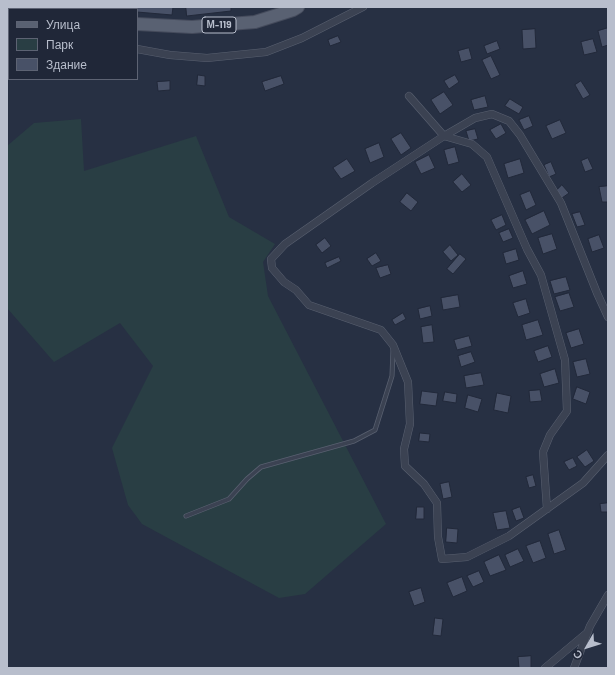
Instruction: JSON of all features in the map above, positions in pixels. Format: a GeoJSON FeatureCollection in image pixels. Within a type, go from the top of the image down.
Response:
{"type":"FeatureCollection","features":[{"type":"Feature","properties":{"kind":"main road","name":"М-119"},"geometry":{"type":"LineString","coordinates":[[138,24],[192,28],[255,22],[298,7]]}},
{"type":"Feature","properties":{"kind":"street"},"geometry":{"type":"LineString","coordinates":[[138,49],[170,55],[207,58],[266,52],[302,38],[363,7]]}},
{"type":"Feature","properties":{"kind":"street"},"geometry":{"type":"LineString","coordinates":[[409,96],[444,136],[472,144],[487,157],[527,249],[540,275],[565,360],[567,411],[550,435],[543,452],[547,509]]}},
{"type":"Feature","properties":{"kind":"street"},"geometry":{"type":"LineString","coordinates":[[608,317],[561,203],[520,134],[509,121],[492,114],[475,118],[444,136],[372,183],[285,244],[272,259],[272,268],[284,282],[296,290],[309,305],[381,330],[393,345],[408,382],[410,424],[404,449],[405,466],[424,484],[437,503],[438,537],[442,559],[467,557],[509,536],[583,483],[608,455]]}},
{"type":"Feature","properties":{"kind":"street"},"geometry":{"type":"LineString","coordinates":[[574,668],[588,632],[608,595]]}},
{"type":"Feature","properties":{"kind":"street"},"geometry":{"type":"LineString","coordinates":[[545,668],[588,632]]}},
{"type":"Feature","properties":{"kind":"lane"},"geometry":{"type":"LineString","coordinates":[[186,516],[229,499],[247,479],[261,467],[354,441],[375,430],[392,376],[393,345]]}},
{"type":"Feature","properties":{"kind":"green space"},"geometry":{"type":"Polygon","coordinates":[[[81,119],[84,171],[196,136],[229,217],[275,244],[263,262],[268,296],[386,524],[305,594],[279,598],[142,524],[128,505],[112,448],[153,366],[120,323],[54,362],[7,308],[7,146],[34,123],[81,119]]]}},
{"type":"Feature","properties":{"kind":"building"},"geometry":{"type":"Polygon","coordinates":[[[173,7],[172,15],[138,12],[138,8],[129,8],[173,7]]]}},
{"type":"Feature","properties":{"kind":"building"},"geometry":{"type":"Polygon","coordinates":[[[186,7],[231,7],[231,11],[187,16],[186,7]]]}},
{"type":"Feature","properties":{"kind":"building"},"geometry":{"type":"Polygon","coordinates":[[[608,28],[608,45],[602,47],[598,31],[608,28]]]}},
{"type":"Feature","properties":{"kind":"building"},"geometry":{"type":"Polygon","coordinates":[[[535,29],[536,48],[523,49],[522,30],[535,29]]]}},
{"type":"Feature","properties":{"kind":"building"},"geometry":{"type":"Polygon","coordinates":[[[338,36],[341,42],[330,46],[328,40],[338,36]]]}},
{"type":"Feature","properties":{"kind":"building"},"geometry":{"type":"Polygon","coordinates":[[[593,39],[597,52],[584,55],[581,42],[593,39]]]}},
{"type":"Feature","properties":{"kind":"building"},"geometry":{"type":"Polygon","coordinates":[[[497,41],[500,49],[487,54],[484,46],[497,41]]]}},
{"type":"Feature","properties":{"kind":"building"},"geometry":{"type":"Polygon","coordinates":[[[469,48],[472,59],[461,62],[458,51],[469,48]]]}},
{"type":"Feature","properties":{"kind":"building"},"geometry":{"type":"Polygon","coordinates":[[[491,56],[500,75],[491,79],[482,60],[491,56]]]}},
{"type":"Feature","properties":{"kind":"building"},"geometry":{"type":"Polygon","coordinates":[[[198,75],[205,76],[205,86],[197,85],[198,75]]]}},
{"type":"Feature","properties":{"kind":"building"},"geometry":{"type":"Polygon","coordinates":[[[455,75],[459,82],[449,89],[444,81],[455,75]]]}},
{"type":"Feature","properties":{"kind":"building"},"geometry":{"type":"Polygon","coordinates":[[[281,76],[284,84],[265,91],[262,82],[281,76]]]}},
{"type":"Feature","properties":{"kind":"building"},"geometry":{"type":"Polygon","coordinates":[[[170,81],[170,90],[158,91],[157,82],[170,81]]]}},
{"type":"Feature","properties":{"kind":"building"},"geometry":{"type":"Polygon","coordinates":[[[581,81],[590,95],[583,99],[575,85],[581,81]]]}},
{"type":"Feature","properties":{"kind":"building"},"geometry":{"type":"Polygon","coordinates":[[[444,92],[453,105],[440,114],[431,100],[444,92]]]}},
{"type":"Feature","properties":{"kind":"building"},"geometry":{"type":"Polygon","coordinates":[[[485,96],[488,107],[474,110],[471,100],[485,96]]]}},
{"type":"Feature","properties":{"kind":"building"},"geometry":{"type":"Polygon","coordinates":[[[510,99],[523,107],[519,114],[505,106],[510,99]]]}},
{"type":"Feature","properties":{"kind":"building"},"geometry":{"type":"Polygon","coordinates":[[[529,116],[533,126],[524,130],[519,120],[529,116]]]}},
{"type":"Feature","properties":{"kind":"building"},"geometry":{"type":"Polygon","coordinates":[[[560,120],[566,133],[552,139],[546,126],[560,120]]]}},
{"type":"Feature","properties":{"kind":"building"},"geometry":{"type":"Polygon","coordinates":[[[501,124],[506,133],[496,139],[490,130],[501,124]]]}},
{"type":"Feature","properties":{"kind":"building"},"geometry":{"type":"Polygon","coordinates":[[[475,129],[478,139],[469,141],[466,131],[475,129]]]}},
{"type":"Feature","properties":{"kind":"building"},"geometry":{"type":"Polygon","coordinates":[[[401,133],[411,148],[401,155],[391,139],[401,133]]]}},
{"type":"Feature","properties":{"kind":"building"},"geometry":{"type":"Polygon","coordinates":[[[379,143],[384,157],[370,163],[365,149],[379,143]]]}},
{"type":"Feature","properties":{"kind":"building"},"geometry":{"type":"Polygon","coordinates":[[[455,147],[459,162],[448,165],[444,150],[455,147]]]}},
{"type":"Feature","properties":{"kind":"building"},"geometry":{"type":"Polygon","coordinates":[[[429,155],[435,168],[421,174],[415,162],[429,155]]]}},
{"type":"Feature","properties":{"kind":"building"},"geometry":{"type":"Polygon","coordinates":[[[588,158],[593,169],[585,172],[581,161],[588,158]]]}},
{"type":"Feature","properties":{"kind":"building"},"geometry":{"type":"Polygon","coordinates":[[[347,159],[355,171],[341,179],[333,168],[347,159]]]}},
{"type":"Feature","properties":{"kind":"building"},"geometry":{"type":"Polygon","coordinates":[[[520,159],[524,173],[508,178],[504,164],[520,159]]]}},
{"type":"Feature","properties":{"kind":"building"},"geometry":{"type":"Polygon","coordinates":[[[551,162],[556,174],[549,177],[544,165],[551,162]]]}},
{"type":"Feature","properties":{"kind":"building"},"geometry":{"type":"Polygon","coordinates":[[[462,174],[471,185],[462,192],[453,182],[462,174]]]}},
{"type":"Feature","properties":{"kind":"building"},"geometry":{"type":"Polygon","coordinates":[[[562,185],[569,193],[562,198],[556,191],[562,185]]]}},
{"type":"Feature","properties":{"kind":"building"},"geometry":{"type":"Polygon","coordinates":[[[608,186],[608,202],[602,202],[599,187],[608,186]]]}},
{"type":"Feature","properties":{"kind":"building"},"geometry":{"type":"Polygon","coordinates":[[[530,191],[536,205],[526,210],[520,195],[530,191]]]}},
{"type":"Feature","properties":{"kind":"building"},"geometry":{"type":"Polygon","coordinates":[[[407,193],[418,202],[411,211],[400,202],[407,193]]]}},
{"type":"Feature","properties":{"kind":"building"},"geometry":{"type":"Polygon","coordinates":[[[544,211],[550,225],[532,234],[525,220],[544,211]]]}},
{"type":"Feature","properties":{"kind":"building"},"geometry":{"type":"Polygon","coordinates":[[[580,212],[585,225],[577,227],[572,214],[580,212]]]}},
{"type":"Feature","properties":{"kind":"building"},"geometry":{"type":"Polygon","coordinates":[[[502,215],[506,225],[496,230],[491,220],[502,215]]]}},
{"type":"Feature","properties":{"kind":"building"},"geometry":{"type":"Polygon","coordinates":[[[509,229],[513,238],[503,242],[499,233],[509,229]]]}},
{"type":"Feature","properties":{"kind":"building"},"geometry":{"type":"Polygon","coordinates":[[[552,234],[557,249],[543,254],[538,238],[552,234]]]}},
{"type":"Feature","properties":{"kind":"building"},"geometry":{"type":"Polygon","coordinates":[[[599,235],[604,248],[592,252],[588,239],[599,235]]]}},
{"type":"Feature","properties":{"kind":"building"},"geometry":{"type":"Polygon","coordinates":[[[325,238],[331,246],[322,253],[316,245],[325,238]]]}},
{"type":"Feature","properties":{"kind":"building"},"geometry":{"type":"Polygon","coordinates":[[[450,245],[458,255],[451,261],[443,252],[450,245]]]}},
{"type":"Feature","properties":{"kind":"building"},"geometry":{"type":"Polygon","coordinates":[[[516,249],[519,260],[506,264],[503,253],[516,249]]]}},
{"type":"Feature","properties":{"kind":"building"},"geometry":{"type":"Polygon","coordinates":[[[376,253],[381,261],[372,266],[367,259],[376,253]]]}},
{"type":"Feature","properties":{"kind":"building"},"geometry":{"type":"Polygon","coordinates":[[[460,254],[466,259],[453,274],[447,269],[460,254]]]}},
{"type":"Feature","properties":{"kind":"building"},"geometry":{"type":"Polygon","coordinates":[[[339,257],[341,261],[327,268],[325,263],[339,257]]]}},
{"type":"Feature","properties":{"kind":"building"},"geometry":{"type":"Polygon","coordinates":[[[388,265],[391,274],[380,278],[376,268],[388,265]]]}},
{"type":"Feature","properties":{"kind":"building"},"geometry":{"type":"Polygon","coordinates":[[[523,271],[527,284],[513,288],[509,276],[523,271]]]}},
{"type":"Feature","properties":{"kind":"building"},"geometry":{"type":"Polygon","coordinates":[[[566,277],[570,290],[554,294],[550,281],[566,277]]]}},
{"type":"Feature","properties":{"kind":"building"},"geometry":{"type":"Polygon","coordinates":[[[569,293],[574,307],[560,311],[555,297],[569,293]]]}},
{"type":"Feature","properties":{"kind":"building"},"geometry":{"type":"Polygon","coordinates":[[[458,295],[460,307],[443,310],[441,298],[458,295]]]}},
{"type":"Feature","properties":{"kind":"building"},"geometry":{"type":"Polygon","coordinates":[[[526,299],[530,313],[518,317],[513,303],[526,299]]]}},
{"type":"Feature","properties":{"kind":"building"},"geometry":{"type":"Polygon","coordinates":[[[430,306],[432,316],[420,319],[418,309],[430,306]]]}},
{"type":"Feature","properties":{"kind":"building"},"geometry":{"type":"Polygon","coordinates":[[[403,313],[406,319],[395,325],[392,320],[403,313]]]}},
{"type":"Feature","properties":{"kind":"building"},"geometry":{"type":"Polygon","coordinates":[[[538,320],[543,335],[526,340],[522,325],[538,320]]]}},
{"type":"Feature","properties":{"kind":"building"},"geometry":{"type":"Polygon","coordinates":[[[432,325],[434,342],[423,343],[421,327],[432,325]]]}},
{"type":"Feature","properties":{"kind":"building"},"geometry":{"type":"Polygon","coordinates":[[[579,329],[584,344],[571,348],[566,333],[579,329]]]}},
{"type":"Feature","properties":{"kind":"building"},"geometry":{"type":"Polygon","coordinates":[[[469,336],[472,346],[457,350],[454,340],[469,336]]]}},
{"type":"Feature","properties":{"kind":"building"},"geometry":{"type":"Polygon","coordinates":[[[548,346],[552,357],[538,362],[534,351],[548,346]]]}},
{"type":"Feature","properties":{"kind":"building"},"geometry":{"type":"Polygon","coordinates":[[[471,352],[475,362],[461,367],[458,356],[471,352]]]}},
{"type":"Feature","properties":{"kind":"building"},"geometry":{"type":"Polygon","coordinates":[[[586,359],[590,374],[577,377],[573,362],[586,359]]]}},
{"type":"Feature","properties":{"kind":"building"},"geometry":{"type":"Polygon","coordinates":[[[555,369],[559,383],[544,387],[540,374],[555,369]]]}},
{"type":"Feature","properties":{"kind":"building"},"geometry":{"type":"Polygon","coordinates":[[[481,373],[484,385],[466,388],[464,376],[481,373]]]}},
{"type":"Feature","properties":{"kind":"building"},"geometry":{"type":"Polygon","coordinates":[[[577,387],[590,392],[586,404],[573,399],[577,387]]]}},
{"type":"Feature","properties":{"kind":"building"},"geometry":{"type":"Polygon","coordinates":[[[540,390],[542,401],[530,402],[529,391],[540,390]]]}},
{"type":"Feature","properties":{"kind":"building"},"geometry":{"type":"Polygon","coordinates":[[[422,391],[438,393],[436,406],[420,404],[422,391]]]}},
{"type":"Feature","properties":{"kind":"building"},"geometry":{"type":"Polygon","coordinates":[[[445,392],[457,394],[456,403],[443,401],[445,392]]]}},
{"type":"Feature","properties":{"kind":"building"},"geometry":{"type":"Polygon","coordinates":[[[497,393],[511,396],[508,413],[494,410],[497,393]]]}},
{"type":"Feature","properties":{"kind":"building"},"geometry":{"type":"Polygon","coordinates":[[[468,395],[482,399],[478,412],[465,408],[468,395]]]}},
{"type":"Feature","properties":{"kind":"building"},"geometry":{"type":"Polygon","coordinates":[[[420,433],[430,434],[429,442],[419,441],[420,433]]]}},
{"type":"Feature","properties":{"kind":"building"},"geometry":{"type":"Polygon","coordinates":[[[587,450],[594,461],[585,467],[577,457],[587,450]]]}},
{"type":"Feature","properties":{"kind":"building"},"geometry":{"type":"Polygon","coordinates":[[[573,458],[577,466],[569,470],[564,462],[573,458]]]}},
{"type":"Feature","properties":{"kind":"building"},"geometry":{"type":"Polygon","coordinates":[[[533,475],[536,486],[529,488],[526,477],[533,475]]]}},
{"type":"Feature","properties":{"kind":"building"},"geometry":{"type":"Polygon","coordinates":[[[449,482],[452,497],[443,499],[440,484],[449,482]]]}},
{"type":"Feature","properties":{"kind":"building"},"geometry":{"type":"Polygon","coordinates":[[[608,503],[608,512],[601,512],[600,504],[608,503]]]}},
{"type":"Feature","properties":{"kind":"building"},"geometry":{"type":"Polygon","coordinates":[[[417,507],[424,507],[424,519],[416,519],[417,507]]]}},
{"type":"Feature","properties":{"kind":"building"},"geometry":{"type":"Polygon","coordinates":[[[520,507],[524,518],[516,521],[512,510],[520,507]]]}},
{"type":"Feature","properties":{"kind":"building"},"geometry":{"type":"Polygon","coordinates":[[[506,511],[510,528],[497,530],[493,513],[506,511]]]}},
{"type":"Feature","properties":{"kind":"building"},"geometry":{"type":"Polygon","coordinates":[[[447,528],[458,529],[457,543],[446,542],[447,528]]]}},
{"type":"Feature","properties":{"kind":"building"},"geometry":{"type":"Polygon","coordinates":[[[559,530],[566,550],[554,554],[548,534],[559,530]]]}},
{"type":"Feature","properties":{"kind":"building"},"geometry":{"type":"Polygon","coordinates":[[[540,541],[546,558],[533,563],[526,546],[540,541]]]}},
{"type":"Feature","properties":{"kind":"building"},"geometry":{"type":"Polygon","coordinates":[[[518,549],[524,561],[510,567],[505,555],[518,549]]]}},
{"type":"Feature","properties":{"kind":"building"},"geometry":{"type":"Polygon","coordinates":[[[499,555],[506,570],[490,576],[484,562],[499,555]]]}},
{"type":"Feature","properties":{"kind":"building"},"geometry":{"type":"Polygon","coordinates":[[[479,571],[484,582],[473,587],[467,576],[479,571]]]}},
{"type":"Feature","properties":{"kind":"building"},"geometry":{"type":"Polygon","coordinates":[[[462,577],[467,591],[453,597],[447,583],[462,577]]]}},
{"type":"Feature","properties":{"kind":"building"},"geometry":{"type":"Polygon","coordinates":[[[421,588],[425,602],[414,606],[409,592],[421,588]]]}},
{"type":"Feature","properties":{"kind":"building"},"geometry":{"type":"Polygon","coordinates":[[[435,618],[443,619],[441,636],[433,635],[435,618]]]}},
{"type":"Feature","properties":{"kind":"building"},"geometry":{"type":"Polygon","coordinates":[[[531,656],[531,668],[519,668],[518,657],[531,656]]]}}]}
